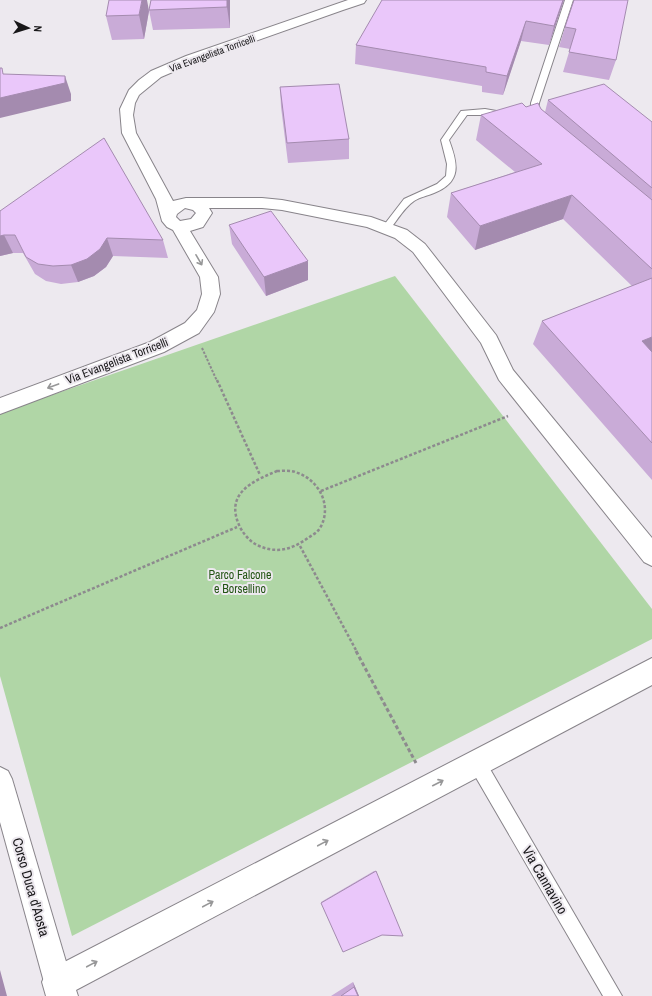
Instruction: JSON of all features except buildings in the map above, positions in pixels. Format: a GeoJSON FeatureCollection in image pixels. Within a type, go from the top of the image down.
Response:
{"type":"FeatureCollection","features":[{"type":"Feature","properties":{"kind":"street","name":"Via Evangelista Torricelli"},"geometry":{"type":"LineString","coordinates":[[0,406],[157,347],[192,328],[205,312],[211,294],[209,278],[171,213],[129,133],[126,121],[127,106],[138,88],[162,71],[204,53],[360,0]]}},
{"type":"Feature","properties":{"kind":"street"},"geometry":{"type":"LineString","coordinates":[[262,203],[232,210],[191,225],[171,213],[175,207],[189,204],[262,203],[371,222],[387,227],[411,241],[426,257],[489,340],[506,375],[652,555]]}},
{"type":"Feature","properties":{"kind":"street"},"geometry":{"type":"LineString","coordinates":[[189,204],[202,209],[204,213],[200,221]]}},
{"type":"Feature","properties":{"kind":"street"},"geometry":{"type":"LineString","coordinates":[[60,989],[429,788],[652,671]]}},
{"type":"Feature","properties":{"kind":"street","name":"Corso Duca d'Aosta"},"geometry":{"type":"LineString","coordinates":[[0,779],[60,989]]}},
{"type":"Feature","properties":{"kind":"lane"},"geometry":{"type":"LineString","coordinates":[[526,119],[535,103],[568,0]]}},
{"type":"Feature","properties":{"kind":"lane"},"geometry":{"type":"LineString","coordinates":[[387,227],[406,203],[412,198],[439,187],[450,179],[453,170],[452,161],[445,140],[464,113],[486,112],[526,119],[538,130]]}},
{"type":"Feature","properties":{"kind":"lane","name":"Via Cannavino"},"geometry":{"type":"LineString","coordinates":[[476,763],[613,996]]}},
{"type":"Feature","properties":{"kind":"path"},"geometry":{"type":"LineString","coordinates":[[192,328],[260,475]]}},
{"type":"Feature","properties":{"kind":"path"},"geometry":{"type":"LineString","coordinates":[[321,490],[531,407]]}},
{"type":"Feature","properties":{"kind":"path"},"geometry":{"type":"LineString","coordinates":[[277,471],[294,472],[309,479],[321,490],[326,511],[319,531],[300,546],[276,551],[252,544],[237,527],[234,507],[243,488],[260,475],[277,471]]}},
{"type":"Feature","properties":{"kind":"path"},"geometry":{"type":"LineString","coordinates":[[0,628],[237,527]]}},
{"type":"Feature","properties":{"kind":"path"},"geometry":{"type":"LineString","coordinates":[[300,546],[429,788]]}},
{"type":"Feature","properties":{"kind":"green space","name":"Parco Falcone e Borsellino"},"geometry":{"type":"Polygon","coordinates":[[[395,276],[652,609],[652,639],[72,936],[0,676],[0,413],[395,276]]]}}]}
